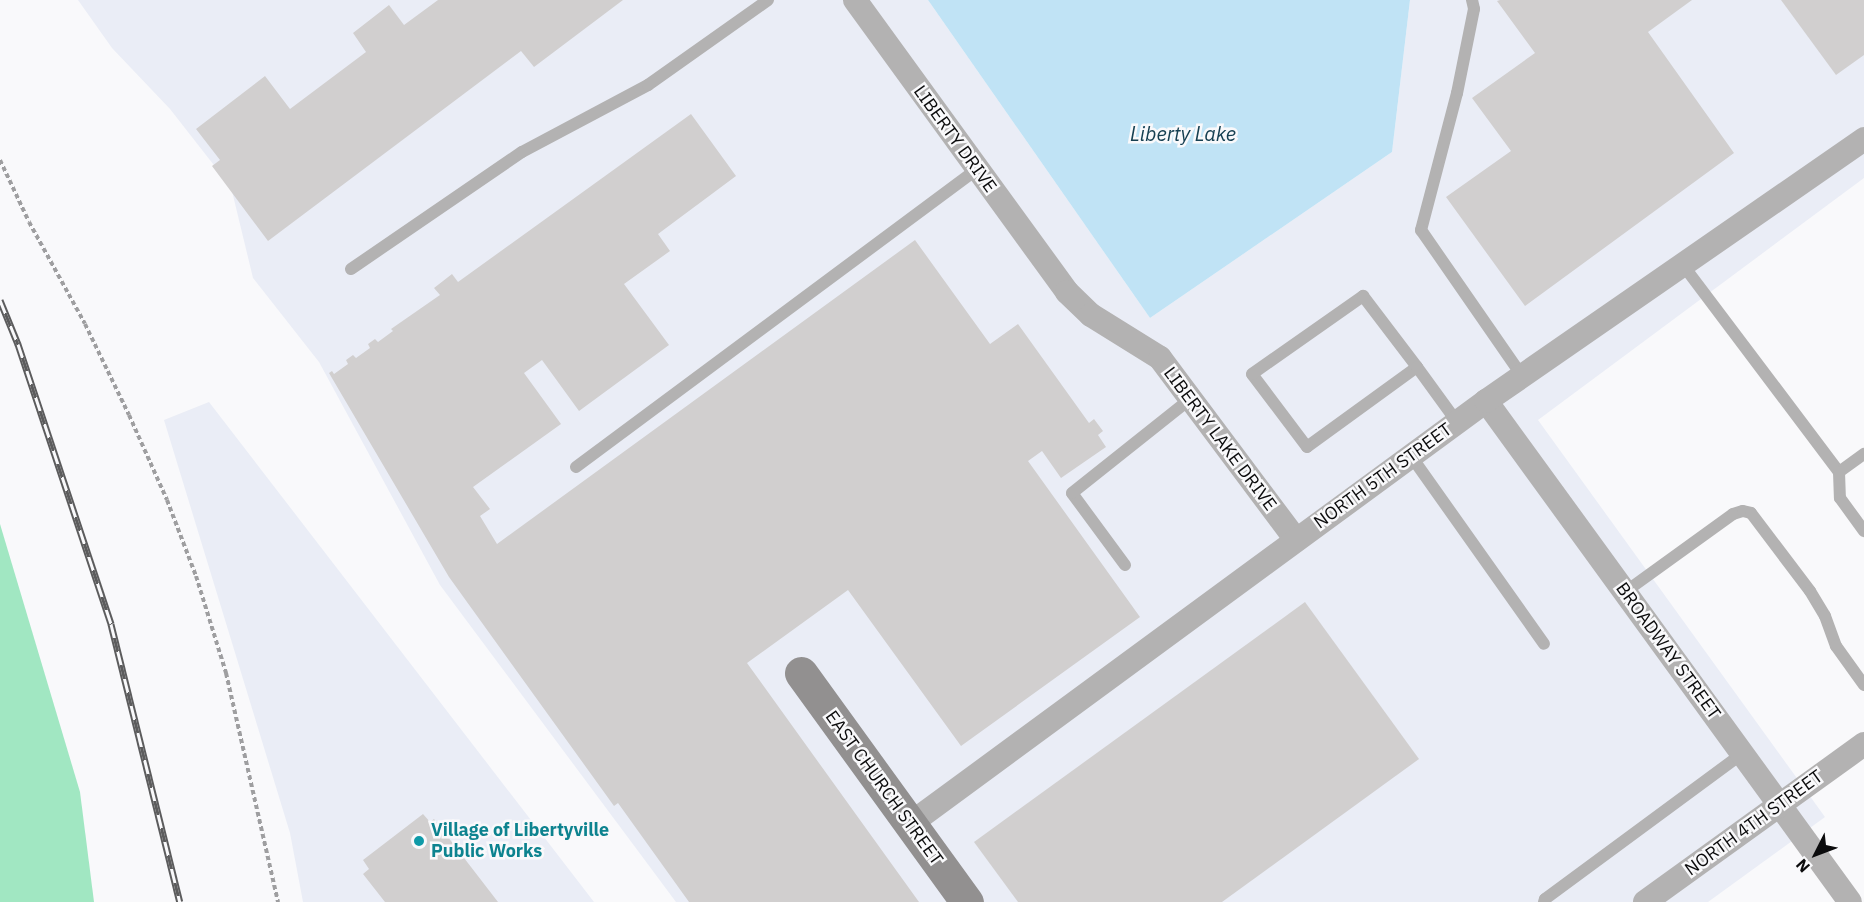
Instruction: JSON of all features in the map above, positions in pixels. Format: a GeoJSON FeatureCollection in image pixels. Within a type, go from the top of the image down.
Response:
{"type":"FeatureCollection","features":[{"type":"Feature","properties":{"kind":"street","name":"LIBERTY DRIVE"},"geometry":{"type":"LineString","coordinates":[[855,0],[1056,277]]}},
{"type":"Feature","properties":{"kind":"street","name":"NORTH 5TH STREET"},"geometry":{"type":"LineString","coordinates":[[910,824],[1486,401],[1864,139]]}},
{"type":"Feature","properties":{"kind":"street","name":"LIBERTY LAKE DRIVE"},"geometry":{"type":"LineString","coordinates":[[1056,277],[1067,292],[1091,315],[1160,358],[1296,540]]}},
{"type":"Feature","properties":{"kind":"street","name":"BROADWAY STREET"},"geometry":{"type":"LineString","coordinates":[[1486,401],[1850,902]]}},
{"type":"Feature","properties":{"kind":"street","name":"EAST CHURCH STREET"},"geometry":{"type":"LineString","coordinates":[[801,673],[967,902]]}},
{"type":"Feature","properties":{"kind":"street","name":"NORTH 4TH STREET"},"geometry":{"type":"LineString","coordinates":[[1645,902],[1864,744]]}},
{"type":"Feature","properties":{"kind":"lane"},"geometry":{"type":"LineString","coordinates":[[351,269],[522,152],[648,85],[768,0]]}},
{"type":"Feature","properties":{"kind":"lane"},"geometry":{"type":"LineString","coordinates":[[1472,0],[1474,9],[1457,93],[1421,230],[1522,376]]}},
{"type":"Feature","properties":{"kind":"lane"},"geometry":{"type":"LineString","coordinates":[[576,467],[977,169]]}},
{"type":"Feature","properties":{"kind":"lane"},"geometry":{"type":"LineString","coordinates":[[1683,265],[1839,472],[1840,498],[1864,531]]}},
{"type":"Feature","properties":{"kind":"lane"},"geometry":{"type":"LineString","coordinates":[[1418,367],[1307,447],[1252,374],[1363,296],[1418,367],[1457,422]]}},
{"type":"Feature","properties":{"kind":"lane"},"geometry":{"type":"LineString","coordinates":[[1125,565],[1072,494],[1190,399]]}},
{"type":"Feature","properties":{"kind":"lane"},"geometry":{"type":"LineString","coordinates":[[1839,472],[1864,454]]}},
{"type":"Feature","properties":{"kind":"lane"},"geometry":{"type":"LineString","coordinates":[[1411,456],[1544,644]]}},
{"type":"Feature","properties":{"kind":"lane"},"geometry":{"type":"LineString","coordinates":[[1625,592],[1733,514],[1743,511],[1752,513],[1803,582],[1825,616],[1836,646],[1864,685]]}},
{"type":"Feature","properties":{"kind":"lane"},"geometry":{"type":"LineString","coordinates":[[1543,901],[1742,754]]}},
{"type":"Feature","properties":{"kind":"path"},"geometry":{"type":"LineString","coordinates":[[0,160],[29,222],[85,324],[129,416],[192,565],[226,673],[278,902]]}},
{"type":"Feature","properties":{"kind":"shaded area"},"geometry":{"type":"Polygon","coordinates":[[[78,0],[928,0],[1150,318],[1392,152],[1410,0],[1864,0],[1864,178],[1538,420],[1825,817],[1708,902],[676,902],[440,585],[319,362],[253,278],[231,187],[170,109],[112,48],[78,0]]]}},
{"type":"Feature","properties":{"kind":"shaded area"},"geometry":{"type":"Polygon","coordinates":[[[209,402],[594,902],[303,902],[290,833],[164,420],[209,402]]]}},
{"type":"Feature","properties":{"kind":"green space"},"geometry":{"type":"Polygon","coordinates":[[[0,524],[80,792],[94,902],[0,902],[0,524]]]}},
{"type":"Feature","properties":{"kind":"water","name":"Liberty Lake"},"geometry":{"type":"Polygon","coordinates":[[[928,0],[1410,0],[1392,152],[1150,318],[928,0]]]}},
{"type":"Feature","properties":{"kind":"building"},"geometry":{"type":"Polygon","coordinates":[[[438,0],[623,0],[534,67],[521,51],[268,241],[212,166],[220,160],[196,129],[265,76],[290,109],[366,52],[353,33],[389,5],[404,25],[438,0]]]}},
{"type":"Feature","properties":{"kind":"building"},"geometry":{"type":"Polygon","coordinates":[[[1692,0],[1648,32],[1734,153],[1525,306],[1446,197],[1511,151],[1472,98],[1535,53],[1497,1],[1692,0]]]}},
{"type":"Feature","properties":{"kind":"building"},"geometry":{"type":"Polygon","coordinates":[[[1781,0],[1864,0],[1864,55],[1836,75],[1781,0]]]}},
{"type":"Feature","properties":{"kind":"building"},"geometry":{"type":"Polygon","coordinates":[[[691,114],[736,176],[658,234],[670,251],[624,284],[669,345],[579,411],[542,360],[524,373],[561,424],[473,487],[490,509],[480,516],[497,544],[915,240],[990,344],[1018,324],[1089,423],[1094,419],[1103,431],[1098,435],[1106,447],[1061,478],[1042,451],[1028,461],[1140,617],[961,746],[848,590],[747,663],[919,902],[689,902],[618,803],[614,806],[449,577],[329,373],[332,371],[334,374],[348,364],[346,360],[353,355],[356,358],[370,348],[368,344],[375,339],[378,342],[393,331],[391,329],[440,295],[434,288],[452,274],[458,282],[691,114]]]}},
{"type":"Feature","properties":{"kind":"building"},"geometry":{"type":"Polygon","coordinates":[[[1305,602],[1419,759],[1222,902],[1018,902],[974,842],[1305,602]]]}},
{"type":"Feature","properties":{"kind":"building","name":"Village of Libertyville Public Works"},"geometry":{"type":"Polygon","coordinates":[[[423,814],[430,822],[434,819],[498,902],[385,902],[363,874],[369,869],[363,860],[423,814]]]}},
{"type":"Feature","properties":{"kind":"railway"},"geometry":{"type":"LineString","coordinates":[[0,300],[18,344],[111,624],[180,902]]}},
{"type":"Feature","properties":{"kind":"place","name":"Village of Libertyville Public Works"},"geometry":{"type":"Point","coordinates":[419,841]}}]}
